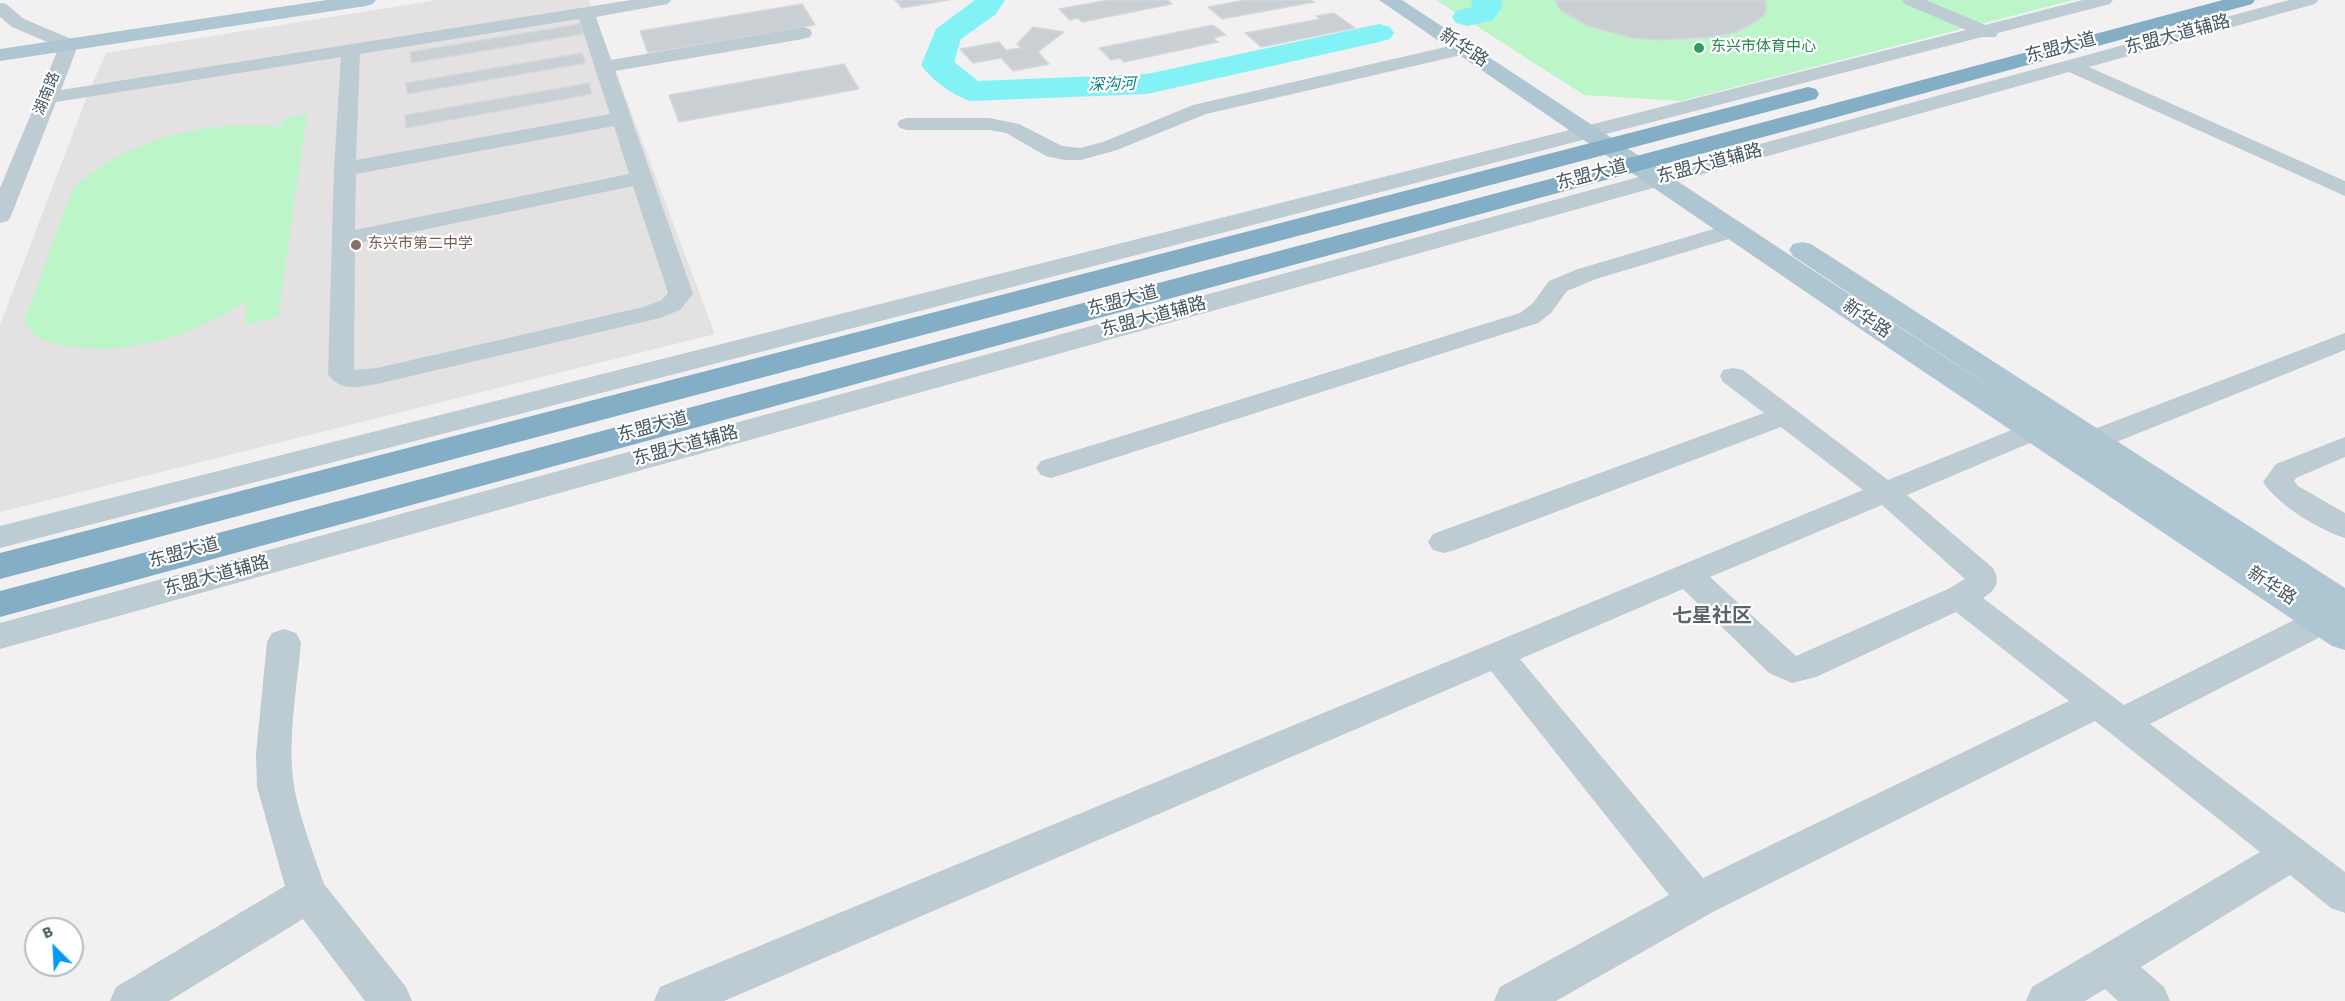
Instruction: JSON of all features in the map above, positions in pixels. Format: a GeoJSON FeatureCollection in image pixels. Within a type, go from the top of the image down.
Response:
{"type":"FeatureCollection","features":[{"type":"Feature","properties":{"kind":"highway","name":"东盟大道"},"geometry":{"type":"LineString","coordinates":[[0,604],[1633,152],[2008,42],[2167,0]]}},
{"type":"Feature","properties":{"kind":"highway","name":"东盟大道"},"geometry":{"type":"LineString","coordinates":[[0,566],[1633,152],[2245,0]]}},
{"type":"Feature","properties":{"kind":"main road"},"geometry":{"type":"LineString","coordinates":[[0,55],[366,0]]}},
{"type":"Feature","properties":{"kind":"main road","name":"新华路"},"geometry":{"type":"LineString","coordinates":[[1389,0],[1463,49],[1864,289],[2094,440],[2337,621]]}},
{"type":"Feature","properties":{"kind":"main road","name":"新华路"},"geometry":{"type":"LineString","coordinates":[[1411,0],[1633,152],[1734,230],[2034,431],[2337,621]]}},
{"type":"Feature","properties":{"kind":"street"},"geometry":{"type":"LineString","coordinates":[[46,98],[662,0]]}},
{"type":"Feature","properties":{"kind":"street"},"geometry":{"type":"LineString","coordinates":[[1911,0],[2008,42]]}},
{"type":"Feature","properties":{"kind":"street","name":"东盟大道辅路"},"geometry":{"type":"LineString","coordinates":[[0,636],[1633,152],[1983,31],[2104,0]]}},
{"type":"Feature","properties":{"kind":"street","name":"东盟大道辅路"},"geometry":{"type":"LineString","coordinates":[[0,537],[1633,152],[2070,66],[2309,0]]}},
{"type":"Feature","properties":{"kind":"street"},"geometry":{"type":"LineString","coordinates":[[0,8],[18,23],[69,45]]}},
{"type":"Feature","properties":{"kind":"street"},"geometry":{"type":"LineString","coordinates":[[351,50],[345,170],[341,374],[353,380],[651,313],[672,305],[681,294],[668,249],[641,178],[586,13]]}},
{"type":"Feature","properties":{"kind":"street"},"geometry":{"type":"LineString","coordinates":[[604,67],[803,33]]}},
{"type":"Feature","properties":{"kind":"street","name":"湖南路"},"geometry":{"type":"LineString","coordinates":[[0,216],[69,45]]}},
{"type":"Feature","properties":{"kind":"street"},"geometry":{"type":"LineString","coordinates":[[907,124],[988,124],[1012,128],[1054,151],[1081,154],[1110,146],[1200,109],[1463,49]]}},
{"type":"Feature","properties":{"kind":"street"},"geometry":{"type":"LineString","coordinates":[[2070,66],[2345,189]]}},
{"type":"Feature","properties":{"kind":"street"},"geometry":{"type":"LineString","coordinates":[[345,170],[621,118]]}},
{"type":"Feature","properties":{"kind":"street"},"geometry":{"type":"LineString","coordinates":[[343,240],[641,178]]}},
{"type":"Feature","properties":{"kind":"street"},"geometry":{"type":"LineString","coordinates":[[1051,468],[1529,318],[1542,308],[1558,286],[1587,274],[1734,230]]}},
{"type":"Feature","properties":{"kind":"street"},"geometry":{"type":"LineString","coordinates":[[2094,440],[2345,341]]}},
{"type":"Feature","properties":{"kind":"street"},"geometry":{"type":"LineString","coordinates":[[1688,574],[1781,664],[1792,670],[1804,668],[1959,597],[1981,584],[1982,576],[1884,492],[1732,376]]}},
{"type":"Feature","properties":{"kind":"street"},"geometry":{"type":"LineString","coordinates":[[1444,542],[1783,416]]}},
{"type":"Feature","properties":{"kind":"street"},"geometry":{"type":"LineString","coordinates":[[675,1001],[1688,574],[2034,431]]}},
{"type":"Feature","properties":{"kind":"street"},"geometry":{"type":"LineString","coordinates":[[2345,446],[2286,471],[2278,482],[2287,493],[2345,527]]}},
{"type":"Feature","properties":{"kind":"street"},"geometry":{"type":"LineString","coordinates":[[1959,597],[2345,895]]}},
{"type":"Feature","properties":{"kind":"street"},"geometry":{"type":"LineString","coordinates":[[1515,1001],[1696,900],[2109,713],[2337,621]]}},
{"type":"Feature","properties":{"kind":"street"},"geometry":{"type":"LineString","coordinates":[[285,642],[276,719],[274,754],[276,787],[308,894],[391,1001]]}},
{"type":"Feature","properties":{"kind":"street"},"geometry":{"type":"LineString","coordinates":[[1497,655],[1696,900]]}},
{"type":"Feature","properties":{"kind":"street"},"geometry":{"type":"LineString","coordinates":[[2047,1001],[2291,854]]}},
{"type":"Feature","properties":{"kind":"street"},"geometry":{"type":"LineString","coordinates":[[131,1001],[308,894]]}},
{"type":"Feature","properties":{"kind":"street"},"geometry":{"type":"LineString","coordinates":[[2108,964],[2149,1001]]}},
{"type":"Feature","properties":{"kind":"shaded area","name":"东兴市第二中学"},"geometry":{"type":"Polygon","coordinates":[[[437,0],[589,0],[715,334],[0,512],[0,325],[89,91],[106,53],[437,0]]]}},
{"type":"Feature","properties":{"kind":"green space","name":"东兴市体育中心"},"geometry":{"type":"Polygon","coordinates":[[[1436,0],[2074,0],[1681,101],[1584,95],[1436,0]]]}},
{"type":"Feature","properties":{"kind":"green space"},"geometry":{"type":"Polygon","coordinates":[[[307,114],[278,317],[245,325],[247,300],[227,313],[181,334],[157,341],[107,349],[82,348],[44,341],[36,336],[24,322],[72,190],[93,172],[142,145],[169,136],[225,126],[281,127],[285,118],[307,114]]]}},
{"type":"Feature","properties":{"kind":"building"},"geometry":{"type":"Polygon","coordinates":[[[895,0],[949,0],[902,8],[895,0]]]}},
{"type":"Feature","properties":{"kind":"building"},"geometry":{"type":"Polygon","coordinates":[[[1108,0],[1168,0],[1172,4],[1082,22],[1078,18],[1070,20],[1059,9],[1108,0]]]}},
{"type":"Feature","properties":{"kind":"building"},"geometry":{"type":"Polygon","coordinates":[[[1245,0],[1311,0],[1314,2],[1222,19],[1208,7],[1245,0]]]}},
{"type":"Feature","properties":{"kind":"building"},"geometry":{"type":"Polygon","coordinates":[[[1555,0],[1765,0],[1767,9],[1763,17],[1737,32],[1713,37],[1659,40],[1632,38],[1588,26],[1560,10],[1555,0]]]}},
{"type":"Feature","properties":{"kind":"building"},"geometry":{"type":"Polygon","coordinates":[[[802,4],[815,25],[648,53],[640,31],[802,4]]]}},
{"type":"Feature","properties":{"kind":"building"},"geometry":{"type":"Polygon","coordinates":[[[1334,13],[1355,28],[1261,47],[1245,33],[1320,19],[1316,16],[1334,13]]]}},
{"type":"Feature","properties":{"kind":"building"},"geometry":{"type":"Polygon","coordinates":[[[580,24],[583,34],[411,63],[410,52],[580,24]]]}},
{"type":"Feature","properties":{"kind":"building"},"geometry":{"type":"Polygon","coordinates":[[[1213,25],[1226,35],[1213,38],[1218,42],[1124,62],[1120,58],[1111,60],[1099,48],[1213,25]]]}},
{"type":"Feature","properties":{"kind":"building"},"geometry":{"type":"Polygon","coordinates":[[[1033,27],[1064,32],[1038,52],[1049,64],[1013,71],[1001,58],[973,63],[960,49],[999,42],[1006,50],[1021,48],[1017,44],[1033,27]]]}},
{"type":"Feature","properties":{"kind":"building"},"geometry":{"type":"Polygon","coordinates":[[[582,53],[586,63],[407,94],[406,83],[582,53]]]}},
{"type":"Feature","properties":{"kind":"building"},"geometry":{"type":"Polygon","coordinates":[[[844,64],[859,89],[679,122],[669,95],[844,64]]]}},
{"type":"Feature","properties":{"kind":"building"},"geometry":{"type":"Polygon","coordinates":[[[589,83],[592,94],[406,128],[405,115],[589,83]]]}},
{"type":"Feature","properties":{"kind":"waterway","name":"深沟河"},"geometry":{"type":"LineString","coordinates":[[990,0],[986,8],[947,35],[937,65],[971,91],[1147,84],[1379,33]]}},
{"type":"Feature","properties":{"kind":"waterway","name":"深沟河"},"geometry":{"type":"LineString","coordinates":[[1467,17],[1483,14],[1487,7],[1486,0]]}},
{"type":"Feature","properties":{"kind":"place","name":"东兴市体育中心"},"geometry":{"type":"Point","coordinates":[1699,48]}},
{"type":"Feature","properties":{"kind":"place","name":"东兴市第二中学"},"geometry":{"type":"Point","coordinates":[356,245]}},
{"type":"Feature","properties":{"kind":"district","name":"七星社区"},"geometry":{"type":"Point","coordinates":[1712,618]}}]}
